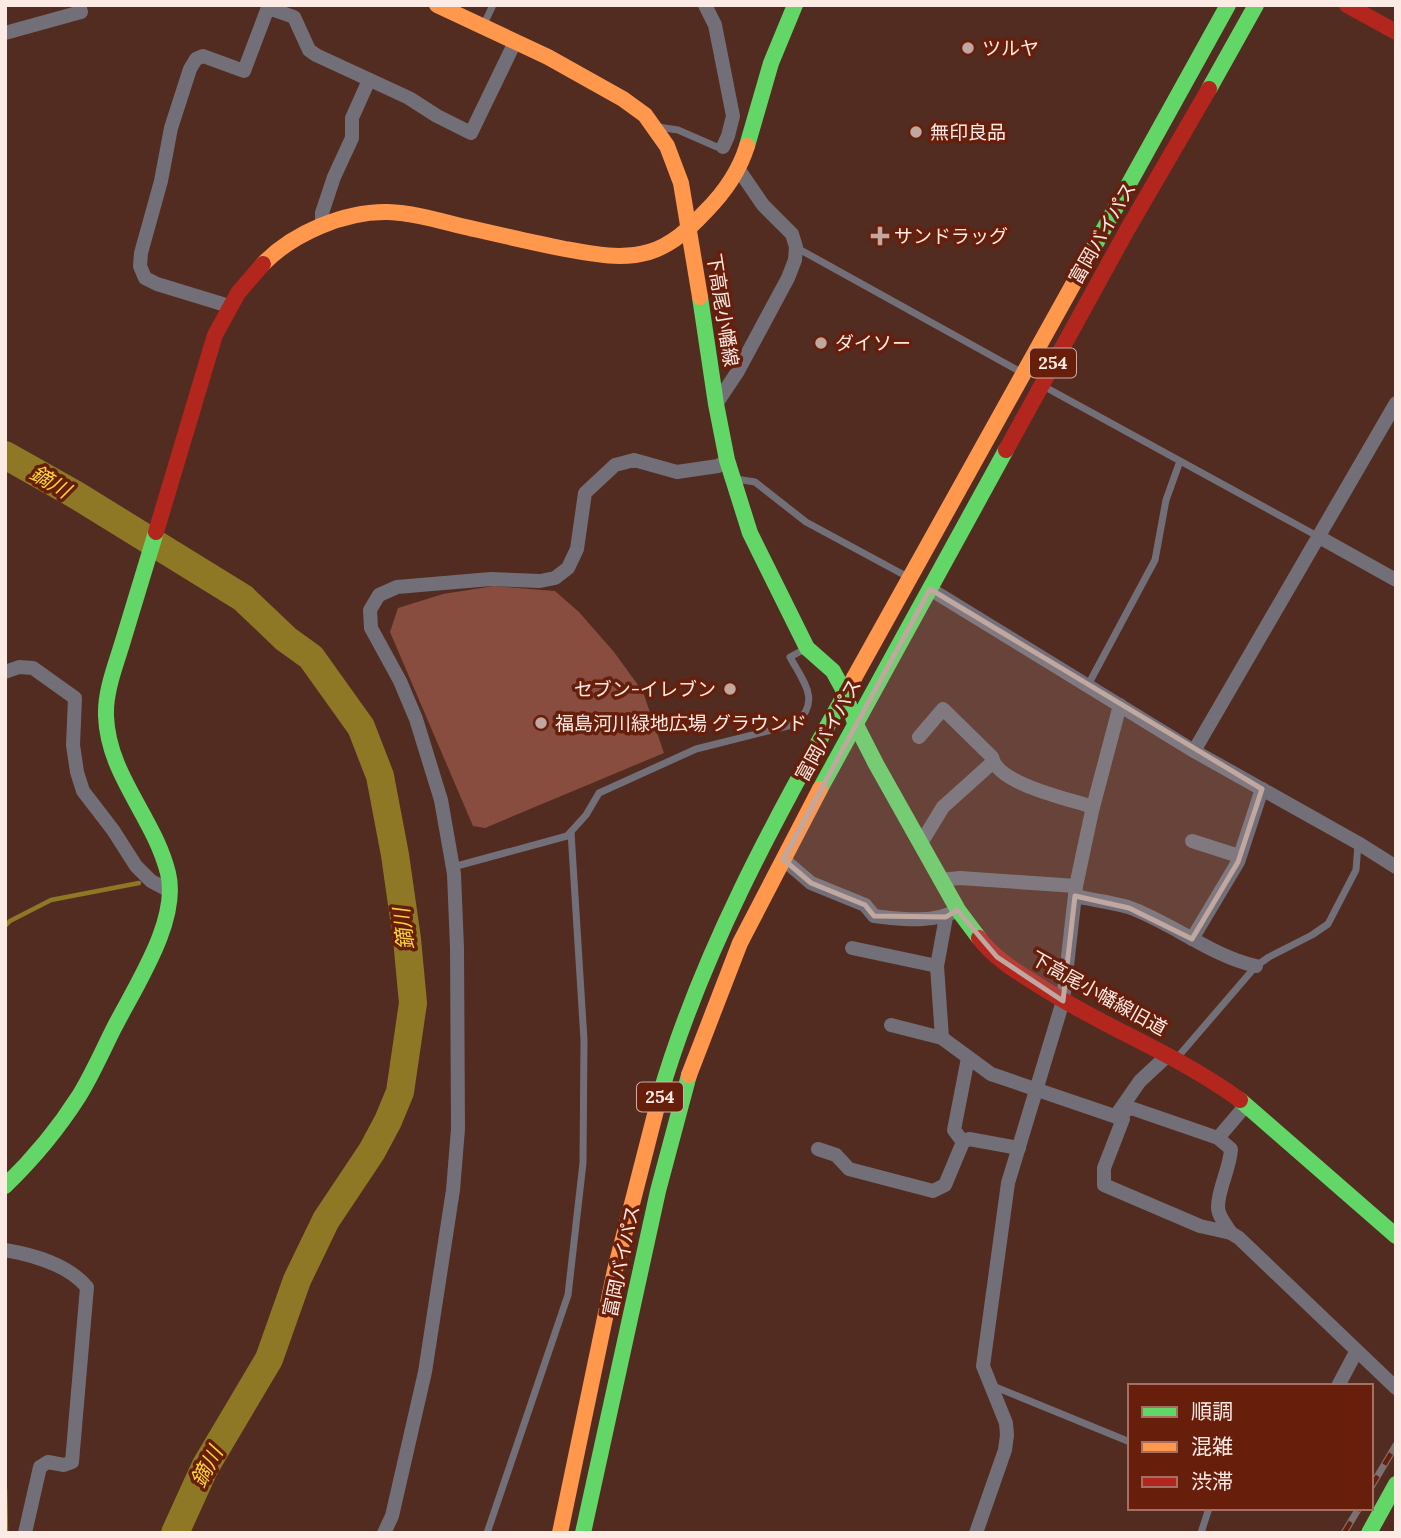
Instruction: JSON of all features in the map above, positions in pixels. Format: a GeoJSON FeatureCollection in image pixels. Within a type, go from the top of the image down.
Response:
{"type":"FeatureCollection","features":[{"type":"Feature","properties":{"kind":"main road","name":"下高尾小幡線"},"geometry":{"type":"LineString","coordinates":[[437,5],[515,42],[623,99],[645,115],[667,146],[681,183],[716,404],[731,479],[758,551],[807,648],[833,671],[845,692],[855,723]]}},
{"type":"Feature","properties":{"kind":"main road"},"geometry":{"type":"LineString","coordinates":[[5,1186],[25,1168],[80,1094],[159,938],[169,902],[170,878],[160,842],[118,771],[109,742],[108,696],[215,335],[229,306],[259,267],[282,246],[322,225],[387,211],[408,213],[530,243],[627,257],[646,253],[673,241],[719,198],[739,170],[777,49],[795,5]]}},
{"type":"Feature","properties":{"kind":"main road","name":"富岡バイパス"},"geometry":{"type":"LineString","coordinates":[[560,1533],[635,1184],[680,1033],[701,974],[735,898],[845,692],[911,578],[1228,5]]}},
{"type":"Feature","properties":{"kind":"main road","name":"富岡バイパス"},"geometry":{"type":"LineString","coordinates":[[583,1533],[658,1191],[690,1071],[740,943],[855,723],[1126,232],[1256,5]]}},
{"type":"Feature","properties":{"kind":"main road"},"geometry":{"type":"LineString","coordinates":[[1348,5],[1396,32]]}},
{"type":"Feature","properties":{"kind":"main road","name":"下高尾小幡線旧道"},"geometry":{"type":"LineString","coordinates":[[855,723],[940,880],[952,913],[997,957],[1063,1001],[1218,1084],[1246,1105],[1396,1236]]}},
{"type":"Feature","properties":{"kind":"main road"},"geometry":{"type":"LineString","coordinates":[[1369,1533],[1396,1484]]}},
{"type":"Feature","properties":{"kind":"street"},"geometry":{"type":"LineString","coordinates":[[705,5],[715,25],[733,116],[729,136],[723,147]]}},
{"type":"Feature","properties":{"kind":"street"},"geometry":{"type":"LineString","coordinates":[[229,306],[158,284],[145,278],[140,265],[172,128],[190,69],[196,60],[203,56],[244,71],[269,7],[294,17],[309,50],[316,55],[410,98],[437,116],[471,132],[515,42]]}},
{"type":"Feature","properties":{"kind":"street"},"geometry":{"type":"LineString","coordinates":[[5,33],[81,8]]}},
{"type":"Feature","properties":{"kind":"street"},"geometry":{"type":"LineString","coordinates":[[322,225],[334,177],[352,138],[352,118],[369,80]]}},
{"type":"Feature","properties":{"kind":"street"},"geometry":{"type":"LineString","coordinates":[[731,107],[756,115]]}},
{"type":"Feature","properties":{"kind":"street"},"geometry":{"type":"LineString","coordinates":[[716,404],[738,371],[788,278],[796,247],[792,234],[763,205],[739,170]]}},
{"type":"Feature","properties":{"kind":"street"},"geometry":{"type":"LineString","coordinates":[[1194,751],[1396,403]]}},
{"type":"Feature","properties":{"kind":"street"},"geometry":{"type":"LineString","coordinates":[[384,1533],[392,1516],[425,1372],[453,1190],[458,1129],[457,948],[453,867],[441,800],[416,719],[400,681],[371,628],[369,610],[379,595],[397,587],[491,579],[540,581],[555,578],[568,568],[577,549],[585,492],[615,465],[634,460],[677,472],[718,466],[727,460]]}},
{"type":"Feature","properties":{"kind":"street"},"geometry":{"type":"LineString","coordinates":[[1319,537],[1396,580]]}},
{"type":"Feature","properties":{"kind":"street"},"geometry":{"type":"LineString","coordinates":[[930,589],[1194,751],[1396,867]]}},
{"type":"Feature","properties":{"kind":"street"},"geometry":{"type":"LineString","coordinates":[[5,672],[19,667],[33,668],[75,698],[73,746],[83,791],[136,866],[151,881],[170,891]]}},
{"type":"Feature","properties":{"kind":"street"},"geometry":{"type":"LineString","coordinates":[[976,1533],[1005,1450],[1007,1435],[1006,1423],[984,1366],[1008,1183],[1063,1001],[1076,891],[1093,807],[1120,705]]}},
{"type":"Feature","properties":{"kind":"street"},"geometry":{"type":"LineString","coordinates":[[919,737],[943,709],[992,757],[993,762],[1015,780],[1093,807]]}},
{"type":"Feature","properties":{"kind":"street"},"geometry":{"type":"LineString","coordinates":[[920,844],[943,807],[993,762]]}},
{"type":"Feature","properties":{"kind":"street"},"geometry":{"type":"LineString","coordinates":[[1192,939],[1239,856],[1262,789]]}},
{"type":"Feature","properties":{"kind":"street"},"geometry":{"type":"LineString","coordinates":[[1192,841],[1239,856]]}},
{"type":"Feature","properties":{"kind":"street"},"geometry":{"type":"LineString","coordinates":[[783,859],[811,883],[865,905],[874,916],[906,920],[952,913],[937,966],[942,1038]]}},
{"type":"Feature","properties":{"kind":"street"},"geometry":{"type":"LineString","coordinates":[[940,880],[960,878],[1076,891],[1129,908],[1246,964],[1256,966]]}},
{"type":"Feature","properties":{"kind":"street"},"geometry":{"type":"LineString","coordinates":[[852,948],[937,966]]}},
{"type":"Feature","properties":{"kind":"street"},"geometry":{"type":"LineString","coordinates":[[891,1025],[942,1038],[990,1074],[1123,1119],[1104,1168],[1104,1185],[1200,1226],[1231,1233]]}},
{"type":"Feature","properties":{"kind":"street"},"geometry":{"type":"LineString","coordinates":[[1115,1116],[1140,1081],[1172,1057]]}},
{"type":"Feature","properties":{"kind":"street"},"geometry":{"type":"LineString","coordinates":[[962,1142],[954,1130],[968,1058]]}},
{"type":"Feature","properties":{"kind":"street"},"geometry":{"type":"LineString","coordinates":[[1218,1138],[1246,1105]]}},
{"type":"Feature","properties":{"kind":"street"},"geometry":{"type":"LineString","coordinates":[[1115,1116],[1131,1108],[1218,1138],[1231,1149],[1218,1206],[1220,1217],[1231,1233],[1396,1388]]}},
{"type":"Feature","properties":{"kind":"street"},"geometry":{"type":"LineString","coordinates":[[818,1149],[836,1155],[849,1169],[933,1191],[945,1185],[962,1142],[969,1139],[1019,1148]]}},
{"type":"Feature","properties":{"kind":"street"},"geometry":{"type":"LineString","coordinates":[[5,1250],[41,1259],[61,1268],[77,1276],[87,1287],[72,1462],[64,1465],[48,1462],[40,1467],[25,1533]]}},
{"type":"Feature","properties":{"kind":"street"},"geometry":{"type":"LineString","coordinates":[[1339,1384],[1356,1352]]}},
{"type":"Feature","properties":{"kind":"lane"},"geometry":{"type":"LineString","coordinates":[[483,27],[493,5]]}},
{"type":"Feature","properties":{"kind":"lane"},"geometry":{"type":"LineString","coordinates":[[654,127],[668,127],[723,147]]}},
{"type":"Feature","properties":{"kind":"lane"},"geometry":{"type":"LineString","coordinates":[[796,247],[1024,374]]}},
{"type":"Feature","properties":{"kind":"lane"},"geometry":{"type":"LineString","coordinates":[[1041,385],[1319,537]]}},
{"type":"Feature","properties":{"kind":"lane"},"geometry":{"type":"LineString","coordinates":[[1088,685],[1155,560],[1166,500],[1180,461]]}},
{"type":"Feature","properties":{"kind":"lane"},"geometry":{"type":"LineString","coordinates":[[731,479],[755,482],[806,522],[911,578]]}},
{"type":"Feature","properties":{"kind":"lane"},"geometry":{"type":"LineString","coordinates":[[453,867],[568,836],[586,815],[599,793],[689,751],[796,724],[807,713],[809,703],[807,689],[790,657],[807,648]]}},
{"type":"Feature","properties":{"kind":"lane"},"geometry":{"type":"LineString","coordinates":[[487,1533],[568,1295],[583,1163],[584,1040],[571,832]]}},
{"type":"Feature","properties":{"kind":"lane"},"geometry":{"type":"LineString","coordinates":[[1172,1057],[1256,966],[1328,924],[1356,870],[1358,843]]}},
{"type":"Feature","properties":{"kind":"lane"},"geometry":{"type":"LineString","coordinates":[[993,1386],[1128,1442]]}},
{"type":"Feature","properties":{"kind":"lane"},"geometry":{"type":"LineString","coordinates":[[1200,1533],[1208,1510]]}},
{"type":"Feature","properties":{"kind":"highlighted area"},"geometry":{"type":"Polygon","coordinates":[[[930,589],[1262,789],[1238,862],[1192,939],[1129,908],[1075,896],[1063,1001],[997,957],[957,910],[946,917],[874,916],[865,905],[811,883],[783,859],[930,589]]]}},
{"type":"Feature","properties":{"kind":"shaded area","name":"福島河川緑地広場 グラウンド"},"geometry":{"type":"Polygon","coordinates":[[[494,586],[555,591],[579,612],[614,652],[643,692],[664,753],[485,828],[473,826],[390,632],[398,608],[443,594],[494,586]]]}},
{"type":"Feature","properties":{"kind":"waterway","name":"鏑川"},"geometry":{"type":"LineString","coordinates":[[5,455],[76,495],[243,598],[286,639],[311,657],[361,727],[380,776],[395,855],[413,1003],[400,1092],[372,1151],[326,1220],[297,1280],[269,1359],[205,1467],[175,1533]]}},
{"type":"Feature","properties":{"kind":"waterway"},"geometry":{"type":"LineString","coordinates":[[5,926],[51,900],[139,883]]}},
{"type":"Feature","properties":{"kind":"waterway"},"geometry":{"type":"LineString","coordinates":[[5,1489],[6,1533]]}},
{"type":"Feature","properties":{"kind":"railway"},"geometry":{"type":"LineString","coordinates":[[1373,1484],[1396,1445]]}},
{"type":"Feature","properties":{"kind":"railway"},"geometry":{"type":"LineString","coordinates":[[1344,1533],[1358,1510]]}},
{"type":"Feature","properties":{"kind":"traffic: fast"},"geometry":{"type":"LineString","coordinates":[[747,146],[771,63],[795,5]]}},
{"type":"Feature","properties":{"kind":"traffic: fast"},"geometry":{"type":"LineString","coordinates":[[1080,272],[1228,5]]}},
{"type":"Feature","properties":{"kind":"traffic: fast"},"geometry":{"type":"LineString","coordinates":[[1209,89],[1256,5]]}},
{"type":"Feature","properties":{"kind":"traffic: fast"},"geometry":{"type":"LineString","coordinates":[[700,297],[727,460],[750,533],[807,648],[833,671],[876,764],[958,910],[979,938]]}},
{"type":"Feature","properties":{"kind":"traffic: fast"},"geometry":{"type":"LineString","coordinates":[[820,789],[1006,450]]}},
{"type":"Feature","properties":{"kind":"traffic: fast"},"geometry":{"type":"LineString","coordinates":[[5,1186],[45,1143],[84,1088],[153,954],[167,912],[170,892],[168,873],[153,833],[115,758],[106,716],[111,680],[156,532]]}},
{"type":"Feature","properties":{"kind":"traffic: fast"},"geometry":{"type":"LineString","coordinates":[[660,1095],[698,986],[745,881],[854,678]]}},
{"type":"Feature","properties":{"kind":"traffic: fast"},"geometry":{"type":"LineString","coordinates":[[583,1533],[658,1191],[689,1075]]}},
{"type":"Feature","properties":{"kind":"traffic: fast"},"geometry":{"type":"LineString","coordinates":[[1240,1100],[1396,1236]]}},
{"type":"Feature","properties":{"kind":"traffic: fast"},"geometry":{"type":"LineString","coordinates":[[1369,1533],[1396,1484]]}},
{"type":"Feature","properties":{"kind":"traffic: slow"},"geometry":{"type":"LineString","coordinates":[[437,5],[548,57],[623,99],[645,115],[667,146],[681,183],[700,297]]}},
{"type":"Feature","properties":{"kind":"traffic: slow"},"geometry":{"type":"LineString","coordinates":[[263,264],[289,243],[321,226],[355,215],[388,212],[425,217],[586,253],[618,256],[649,252],[680,236],[712,205],[725,190],[747,146]]}},
{"type":"Feature","properties":{"kind":"traffic: slow"},"geometry":{"type":"LineString","coordinates":[[854,678],[1080,272]]}},
{"type":"Feature","properties":{"kind":"traffic: slow"},"geometry":{"type":"LineString","coordinates":[[689,1075],[740,943],[820,789]]}},
{"type":"Feature","properties":{"kind":"traffic: slow"},"geometry":{"type":"LineString","coordinates":[[560,1533],[615,1270],[660,1095]]}},
{"type":"Feature","properties":{"kind":"traffic: jam"},"geometry":{"type":"LineString","coordinates":[[1347,5],[1396,32]]}},
{"type":"Feature","properties":{"kind":"traffic: jam"},"geometry":{"type":"LineString","coordinates":[[1006,450],[1126,232],[1209,89]]}},
{"type":"Feature","properties":{"kind":"traffic: jam"},"geometry":{"type":"LineString","coordinates":[[156,532],[215,335],[238,293],[263,264]]}},
{"type":"Feature","properties":{"kind":"traffic: jam"},"geometry":{"type":"LineString","coordinates":[[979,938],[999,958],[1030,980],[1088,1014],[1166,1054],[1240,1100]]}},
{"type":"Feature","properties":{"kind":"place","name":"ツルヤ"},"geometry":{"type":"Point","coordinates":[968,48]}},
{"type":"Feature","properties":{"kind":"place","name":"無印良品"},"geometry":{"type":"Point","coordinates":[916,132]}},
{"type":"Feature","properties":{"kind":"place","name":"サンドラッグ"},"geometry":{"type":"Point","coordinates":[880,236]}},
{"type":"Feature","properties":{"kind":"place","name":"ダイソー"},"geometry":{"type":"Point","coordinates":[821,343]}},
{"type":"Feature","properties":{"kind":"place","name":"セブン-イレブン"},"geometry":{"type":"Point","coordinates":[730,689]}},
{"type":"Feature","properties":{"kind":"place","name":"福島河川緑地広場 グラウンド"},"geometry":{"type":"Point","coordinates":[541,723]}}]}
